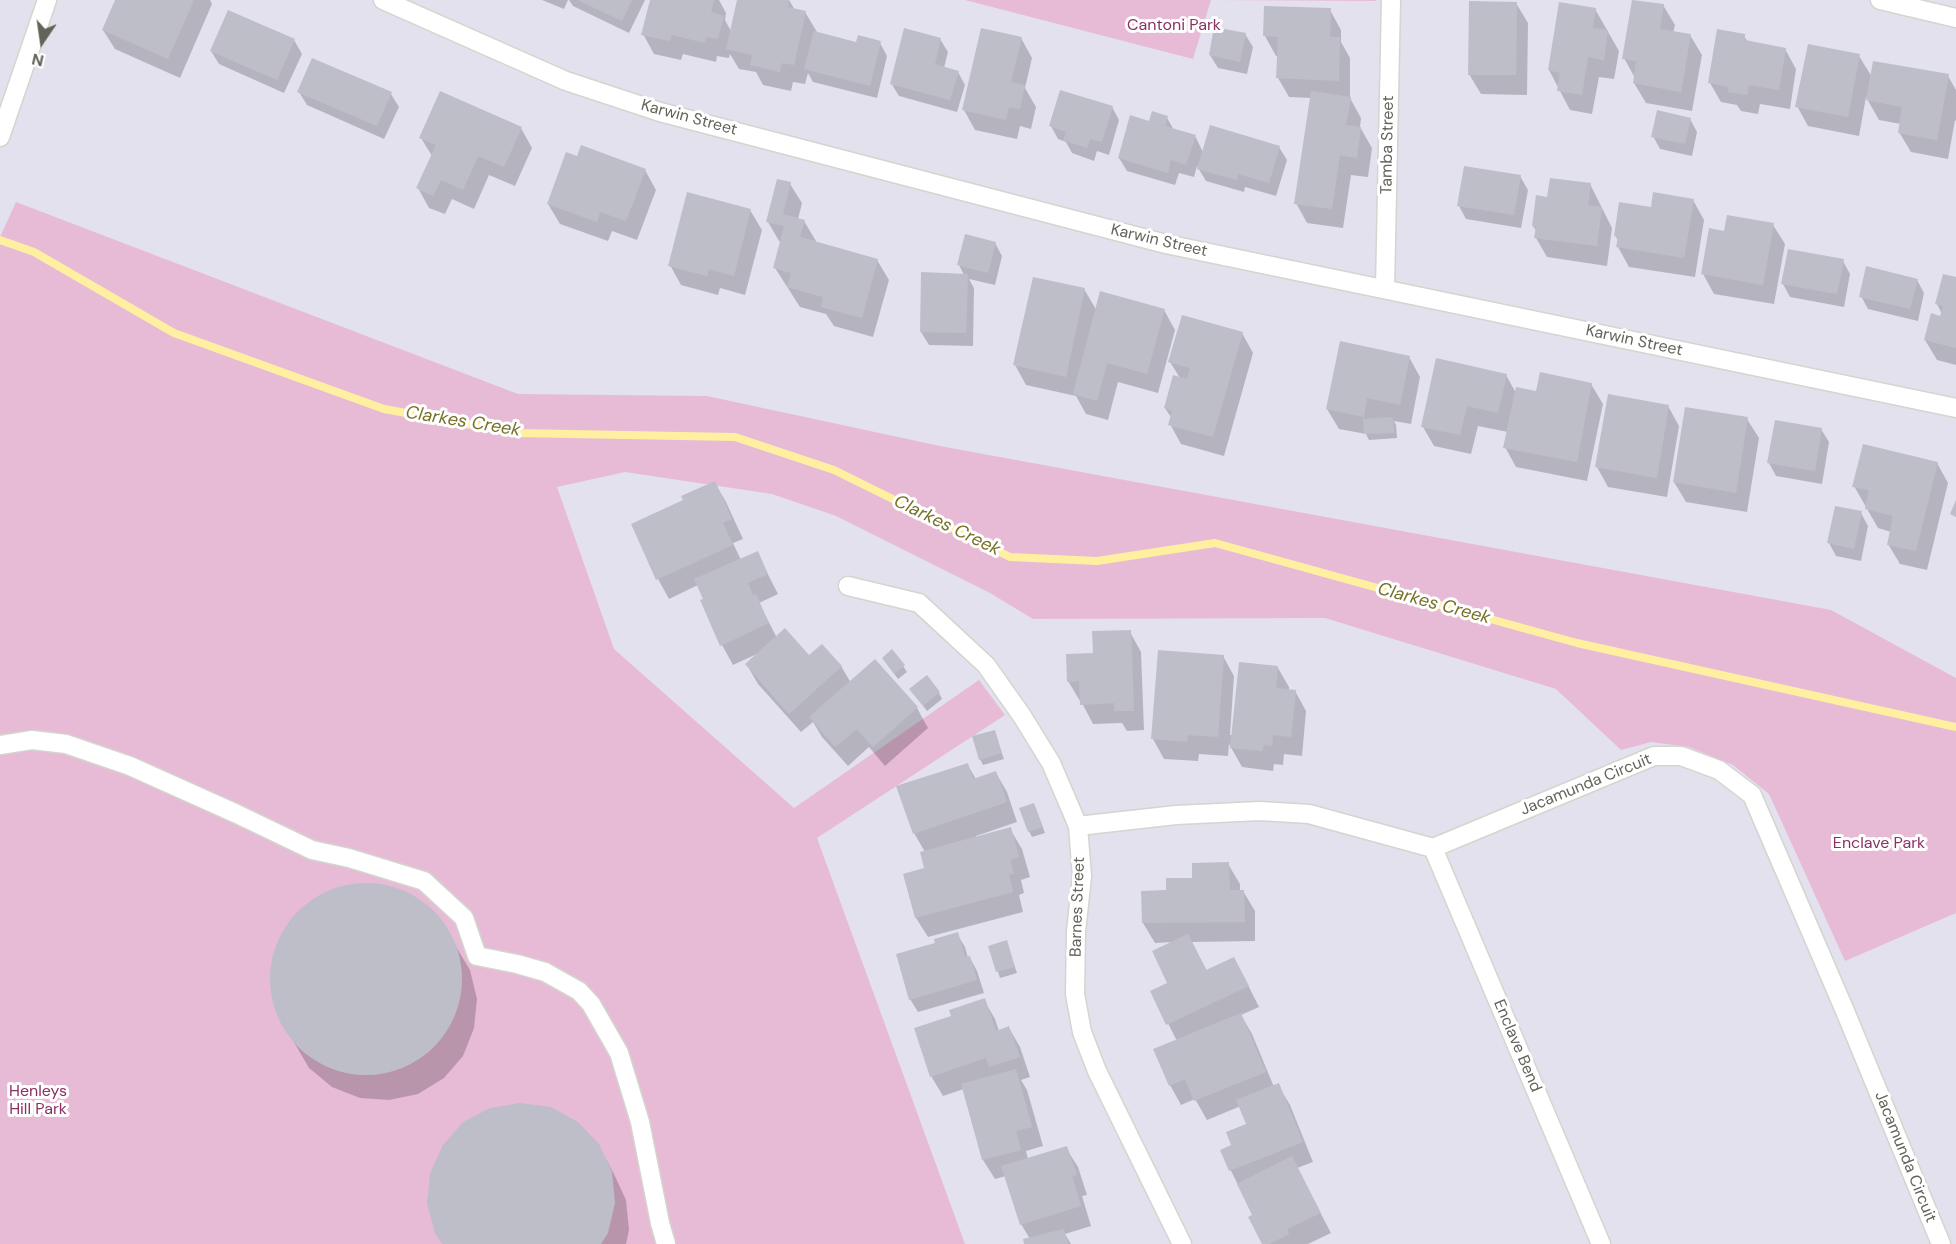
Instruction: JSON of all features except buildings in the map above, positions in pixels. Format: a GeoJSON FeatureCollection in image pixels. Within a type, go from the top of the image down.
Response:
{"type":"FeatureCollection","features":[{"type":"Feature","properties":{"kind":"street"},"geometry":{"type":"LineString","coordinates":[[0,137],[46,0]]}},
{"type":"Feature","properties":{"kind":"street","name":"Tamba Street"},"geometry":{"type":"LineString","coordinates":[[1385,289],[1391,0]]}},
{"type":"Feature","properties":{"kind":"street"},"geometry":{"type":"LineString","coordinates":[[1880,0],[1956,18]]}},
{"type":"Feature","properties":{"kind":"street","name":"Karwin Street"},"geometry":{"type":"LineString","coordinates":[[390,1],[566,81],[660,112],[1166,244],[1956,408]]}},
{"type":"Feature","properties":{"kind":"street","name":"Barnes Street"},"geometry":{"type":"LineString","coordinates":[[848,586],[919,603],[986,665],[1052,763],[1078,826],[1082,876],[1076,932],[1075,994],[1082,1032],[1097,1071],[1182,1244]]}},
{"type":"Feature","properties":{"kind":"street"},"geometry":{"type":"LineString","coordinates":[[0,745],[32,740],[66,744],[130,766],[312,850],[349,858],[424,881],[464,918],[477,956],[545,972],[579,991],[591,1004],[619,1053],[640,1122],[666,1244]]}},
{"type":"Feature","properties":{"kind":"street","name":"Jacamunda Circuit"},"geometry":{"type":"LineString","coordinates":[[1433,848],[1654,756],[1681,756],[1719,770],[1752,795],[1845,1011],[1941,1244]]}},
{"type":"Feature","properties":{"kind":"street"},"geometry":{"type":"LineString","coordinates":[[1078,826],[1176,815],[1270,811],[1309,814],[1433,848]]}},
{"type":"Feature","properties":{"kind":"street","name":"Enclave Bend"},"geometry":{"type":"LineString","coordinates":[[1433,848],[1601,1244]]}},
{"type":"Feature","properties":{"kind":"green space","name":"Cantoni Park"},"geometry":{"type":"Polygon","coordinates":[[[965,0],[1211,0],[1193,59],[965,0]]]}},
{"type":"Feature","properties":{"kind":"green space"},"geometry":{"type":"Polygon","coordinates":[[[1211,0],[1376,0],[1376,1],[1211,0]]]}},
{"type":"Feature","properties":{"kind":"green space"},"geometry":{"type":"Polygon","coordinates":[[[16,202],[518,394],[707,396],[940,446],[1831,610],[1956,678],[1956,913],[1845,961],[1769,794],[1733,765],[1689,747],[1651,742],[1621,750],[1556,689],[1325,618],[1033,619],[990,593],[836,516],[772,494],[625,472],[557,487],[614,649],[794,808],[979,680],[1005,715],[817,838],[965,1244],[0,1244],[0,237],[16,202]]]}},
{"type":"Feature","properties":{"kind":"waterway","name":"Clarkes Creek"},"geometry":{"type":"LineString","coordinates":[[0,240],[34,252],[174,333],[384,409],[516,433],[735,437],[834,470],[1010,557],[1097,561],[1215,543],[1577,643],[1956,727]]}},
{"type":"Feature","properties":{"kind":"park label","name":"Enclave Park"},"geometry":{"type":"Point","coordinates":[1879,844]}},
{"type":"Feature","properties":{"kind":"park label","name":"Henleys Hill Park"},"geometry":{"type":"Point","coordinates":[38,1101]}}]}
